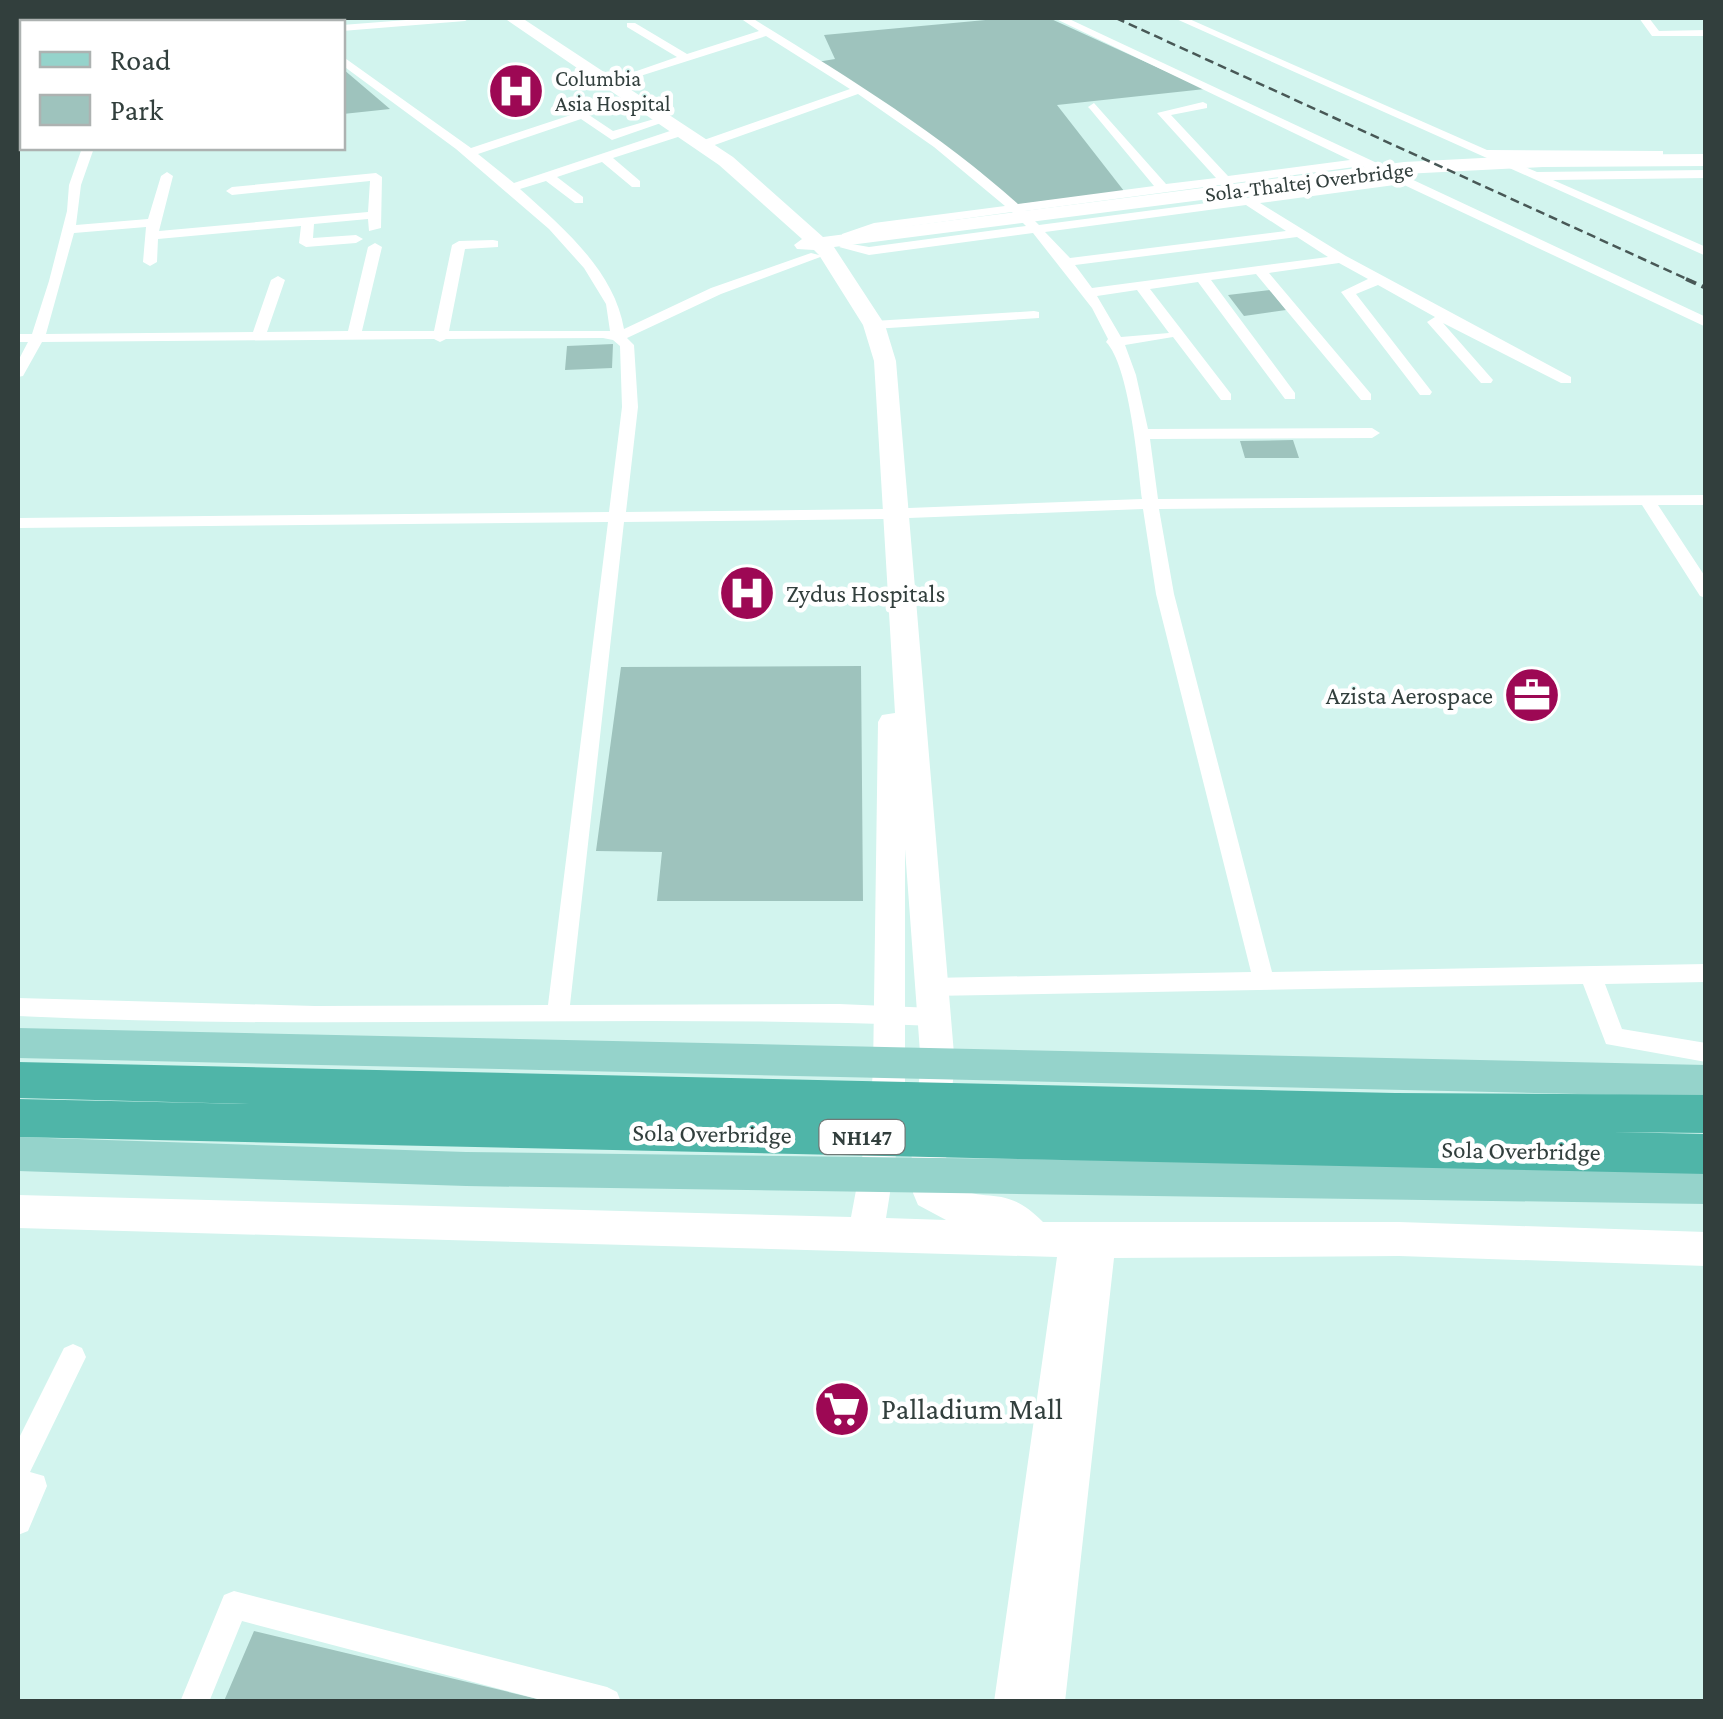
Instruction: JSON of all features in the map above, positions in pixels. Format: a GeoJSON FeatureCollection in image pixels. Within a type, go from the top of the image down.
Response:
{"type":"FeatureCollection","features":[{"type":"Feature","properties":{"kind":"highway","name":"Sola Overbridge"},"geometry":{"type":"LineString","coordinates":[[18,1080],[1357,1111],[1706,1114]]}},
{"type":"Feature","properties":{"kind":"highway","name":"Sola Overbridge"},"geometry":{"type":"LineString","coordinates":[[18,1118],[1706,1154]]}},
{"type":"Feature","properties":{"kind":"main road"},"geometry":{"type":"LineString","coordinates":[[501,18],[667,127],[826,247],[864,330],[872,361],[890,514],[938,1066],[927,1173],[930,1192],[956,1206],[1011,1214],[1035,1239]]}},
{"type":"Feature","properties":{"kind":"main road"},"geometry":{"type":"LineString","coordinates":[[512,18],[705,144],[826,247],[874,325],[885,361],[892,703],[888,1017],[893,1061],[886,1138],[864,1234]]}},
{"type":"Feature","properties":{"kind":"main road","name":"Sola-Thaltej Overbridge"},"geometry":{"type":"LineString","coordinates":[[826,247],[1382,178],[1706,164]]}},
{"type":"Feature","properties":{"kind":"main road"},"geometry":{"type":"LineString","coordinates":[[18,1043],[1706,1081]]}},
{"type":"Feature","properties":{"kind":"main road"},"geometry":{"type":"LineString","coordinates":[[18,1154],[466,1168],[1706,1186]]}},
{"type":"Feature","properties":{"kind":"main road"},"geometry":{"type":"LineString","coordinates":[[18,1212],[1035,1239],[1399,1239],[1706,1249]]}},
{"type":"Feature","properties":{"kind":"main road"},"geometry":{"type":"LineString","coordinates":[[1016,1702],[1088,1240]]}},
{"type":"Feature","properties":{"kind":"main road"},"geometry":{"type":"LineString","coordinates":[[1043,1702],[1088,1240]]}},
{"type":"Feature","properties":{"kind":"street"},"geometry":{"type":"LineString","coordinates":[[345,28],[464,18]]}},
{"type":"Feature","properties":{"kind":"street"},"geometry":{"type":"LineString","coordinates":[[745,18],[978,172],[1034,228],[1100,310],[1137,399],[1164,590],[1264,982]]}},
{"type":"Feature","properties":{"kind":"street"},"geometry":{"type":"LineString","coordinates":[[1059,18],[1706,323]]}},
{"type":"Feature","properties":{"kind":"street"},"geometry":{"type":"LineString","coordinates":[[1180,18],[1706,252]]}},
{"type":"Feature","properties":{"kind":"street"},"geometry":{"type":"LineString","coordinates":[[1644,18],[1656,34],[1706,33]]}},
{"type":"Feature","properties":{"kind":"street"},"geometry":{"type":"LineString","coordinates":[[631,25],[686,58]]}},
{"type":"Feature","properties":{"kind":"street"},"geometry":{"type":"LineString","coordinates":[[611,82],[768,32]]}},
{"type":"Feature","properties":{"kind":"street"},"geometry":{"type":"LineString","coordinates":[[345,61],[512,188],[561,231],[594,272],[615,309],[620,325],[618,337]]}},
{"type":"Feature","properties":{"kind":"street"},"geometry":{"type":"LineString","coordinates":[[705,144],[856,90]]}},
{"type":"Feature","properties":{"kind":"street"},"geometry":{"type":"LineString","coordinates":[[1203,106],[1163,113],[1226,181]]}},
{"type":"Feature","properties":{"kind":"street"},"geometry":{"type":"LineString","coordinates":[[1094,107],[1163,189]]}},
{"type":"Feature","properties":{"kind":"street"},"geometry":{"type":"LineString","coordinates":[[466,154],[583,115],[612,136],[667,127]]}},
{"type":"Feature","properties":{"kind":"street"},"geometry":{"type":"LineString","coordinates":[[512,188],[604,158],[667,127]]}},
{"type":"Feature","properties":{"kind":"street"},"geometry":{"type":"LineString","coordinates":[[18,373],[38,336],[87,150]]}},
{"type":"Feature","properties":{"kind":"street"},"geometry":{"type":"LineString","coordinates":[[1482,154],[1706,164]]}},
{"type":"Feature","properties":{"kind":"street"},"geometry":{"type":"LineString","coordinates":[[604,158],[636,184]]}},
{"type":"Feature","properties":{"kind":"street"},"geometry":{"type":"LineString","coordinates":[[618,337],[716,291],[874,227],[1362,162]]}},
{"type":"Feature","properties":{"kind":"street"},"geometry":{"type":"LineString","coordinates":[[1529,176],[1706,164]]}},
{"type":"Feature","properties":{"kind":"street"},"geometry":{"type":"LineString","coordinates":[[150,262],[153,229],[167,176]]}},
{"type":"Feature","properties":{"kind":"street"},"geometry":{"type":"LineString","coordinates":[[547,176],[578,200]]}},
{"type":"Feature","properties":{"kind":"street"},"geometry":{"type":"LineString","coordinates":[[68,230],[374,222],[376,177],[232,190]]}},
{"type":"Feature","properties":{"kind":"street"},"geometry":{"type":"LineString","coordinates":[[826,247],[869,251],[1400,181]]}},
{"type":"Feature","properties":{"kind":"street"},"geometry":{"type":"LineString","coordinates":[[1248,201],[1340,259],[1566,380]]}},
{"type":"Feature","properties":{"kind":"street"},"geometry":{"type":"LineString","coordinates":[[308,221],[306,243],[356,239]]}},
{"type":"Feature","properties":{"kind":"street"},"geometry":{"type":"LineString","coordinates":[[1062,263],[1298,233]]}},
{"type":"Feature","properties":{"kind":"street"},"geometry":{"type":"LineString","coordinates":[[440,338],[459,245],[494,244]]}},
{"type":"Feature","properties":{"kind":"street"},"geometry":{"type":"LineString","coordinates":[[354,336],[375,247]]}},
{"type":"Feature","properties":{"kind":"street"},"geometry":{"type":"LineString","coordinates":[[1086,293],[1340,259]]}},
{"type":"Feature","properties":{"kind":"street"},"geometry":{"type":"LineString","coordinates":[[1260,270],[1366,397]]}},
{"type":"Feature","properties":{"kind":"street"},"geometry":{"type":"LineString","coordinates":[[1202,278],[1290,396]]}},
{"type":"Feature","properties":{"kind":"street"},"geometry":{"type":"LineString","coordinates":[[259,335],[278,280]]}},
{"type":"Feature","properties":{"kind":"street"},"geometry":{"type":"LineString","coordinates":[[1378,280],[1348,292],[1425,392]]}},
{"type":"Feature","properties":{"kind":"street"},"geometry":{"type":"LineString","coordinates":[[1141,286],[1226,397]]}},
{"type":"Feature","properties":{"kind":"street"},"geometry":{"type":"LineString","coordinates":[[874,325],[1034,316]]}},
{"type":"Feature","properties":{"kind":"street"},"geometry":{"type":"LineString","coordinates":[[1446,317],[1434,322],[1486,380]]}},
{"type":"Feature","properties":{"kind":"street"},"geometry":{"type":"LineString","coordinates":[[18,338],[603,334],[618,337],[627,345],[630,407],[558,1013]]}},
{"type":"Feature","properties":{"kind":"street"},"geometry":{"type":"LineString","coordinates":[[1113,342],[1166,336]]}},
{"type":"Feature","properties":{"kind":"street"},"geometry":{"type":"LineString","coordinates":[[1141,434],[1372,433]]}},
{"type":"Feature","properties":{"kind":"street"},"geometry":{"type":"LineString","coordinates":[[1647,500],[1706,592]]}},
{"type":"Feature","properties":{"kind":"street"},"geometry":{"type":"LineString","coordinates":[[18,523],[890,514],[1149,504],[1706,500]]}},
{"type":"Feature","properties":{"kind":"street"},"geometry":{"type":"LineString","coordinates":[[930,987],[1706,974]]}},
{"type":"Feature","properties":{"kind":"street"},"geometry":{"type":"LineString","coordinates":[[1590,976],[1614,1037],[1706,1051]]}},
{"type":"Feature","properties":{"kind":"street"},"geometry":{"type":"LineString","coordinates":[[18,1006],[277,1014],[839,1012],[933,1017]]}},
{"type":"Feature","properties":{"kind":"street"},"geometry":{"type":"LineString","coordinates":[[18,1467],[73,1357]]}},
{"type":"Feature","properties":{"kind":"street"},"geometry":{"type":"LineString","coordinates":[[18,1484],[34,1486],[18,1521]]}},
{"type":"Feature","properties":{"kind":"street"},"geometry":{"type":"LineString","coordinates":[[194,1702],[234,1605],[607,1702]]}},
{"type":"Feature","properties":{"kind":"green space"},"geometry":{"type":"Polygon","coordinates":[[[1007,18],[1049,18],[1205,89],[1057,105],[1124,191],[1014,205],[980,172],[817,62],[835,59],[824,35],[1007,18]]]}},
{"type":"Feature","properties":{"kind":"green space"},"geometry":{"type":"Polygon","coordinates":[[[345,71],[390,109],[345,114],[345,71]]]}},
{"type":"Feature","properties":{"kind":"green space"},"geometry":{"type":"Polygon","coordinates":[[[1270,290],[1286,310],[1244,316],[1228,295],[1270,290]]]}},
{"type":"Feature","properties":{"kind":"green space"},"geometry":{"type":"Polygon","coordinates":[[[613,344],[612,368],[565,370],[567,346],[613,344]]]}},
{"type":"Feature","properties":{"kind":"green space"},"geometry":{"type":"Polygon","coordinates":[[[1293,440],[1299,458],[1245,458],[1240,441],[1293,440]]]}},
{"type":"Feature","properties":{"kind":"green space"},"geometry":{"type":"Polygon","coordinates":[[[861,666],[863,901],[657,901],[662,852],[596,851],[621,667],[861,666]]]}},
{"type":"Feature","properties":{"kind":"green space"},"geometry":{"type":"Polygon","coordinates":[[[254,1631],[546,1701],[224,1701],[254,1631]]]}},
{"type":"Feature","properties":{"kind":"railway"},"geometry":{"type":"LineString","coordinates":[[1116,18],[1691,281]]}},
{"type":"Feature","properties":{"kind":"railway"},"geometry":{"type":"LineString","coordinates":[[1686,279],[1706,288]]}},
{"type":"Feature","properties":{"kind":"place","name":"Columbia Asia Hospital"},"geometry":{"type":"Point","coordinates":[516,91]}},
{"type":"Feature","properties":{"kind":"place","name":"Zydus Hospitals"},"geometry":{"type":"Point","coordinates":[747,593]}},
{"type":"Feature","properties":{"kind":"place","name":"Azista Aerospace"},"geometry":{"type":"Point","coordinates":[1532,695]}},
{"type":"Feature","properties":{"kind":"place","name":"Palladium Mall"},"geometry":{"type":"Point","coordinates":[842,1409]}}]}
